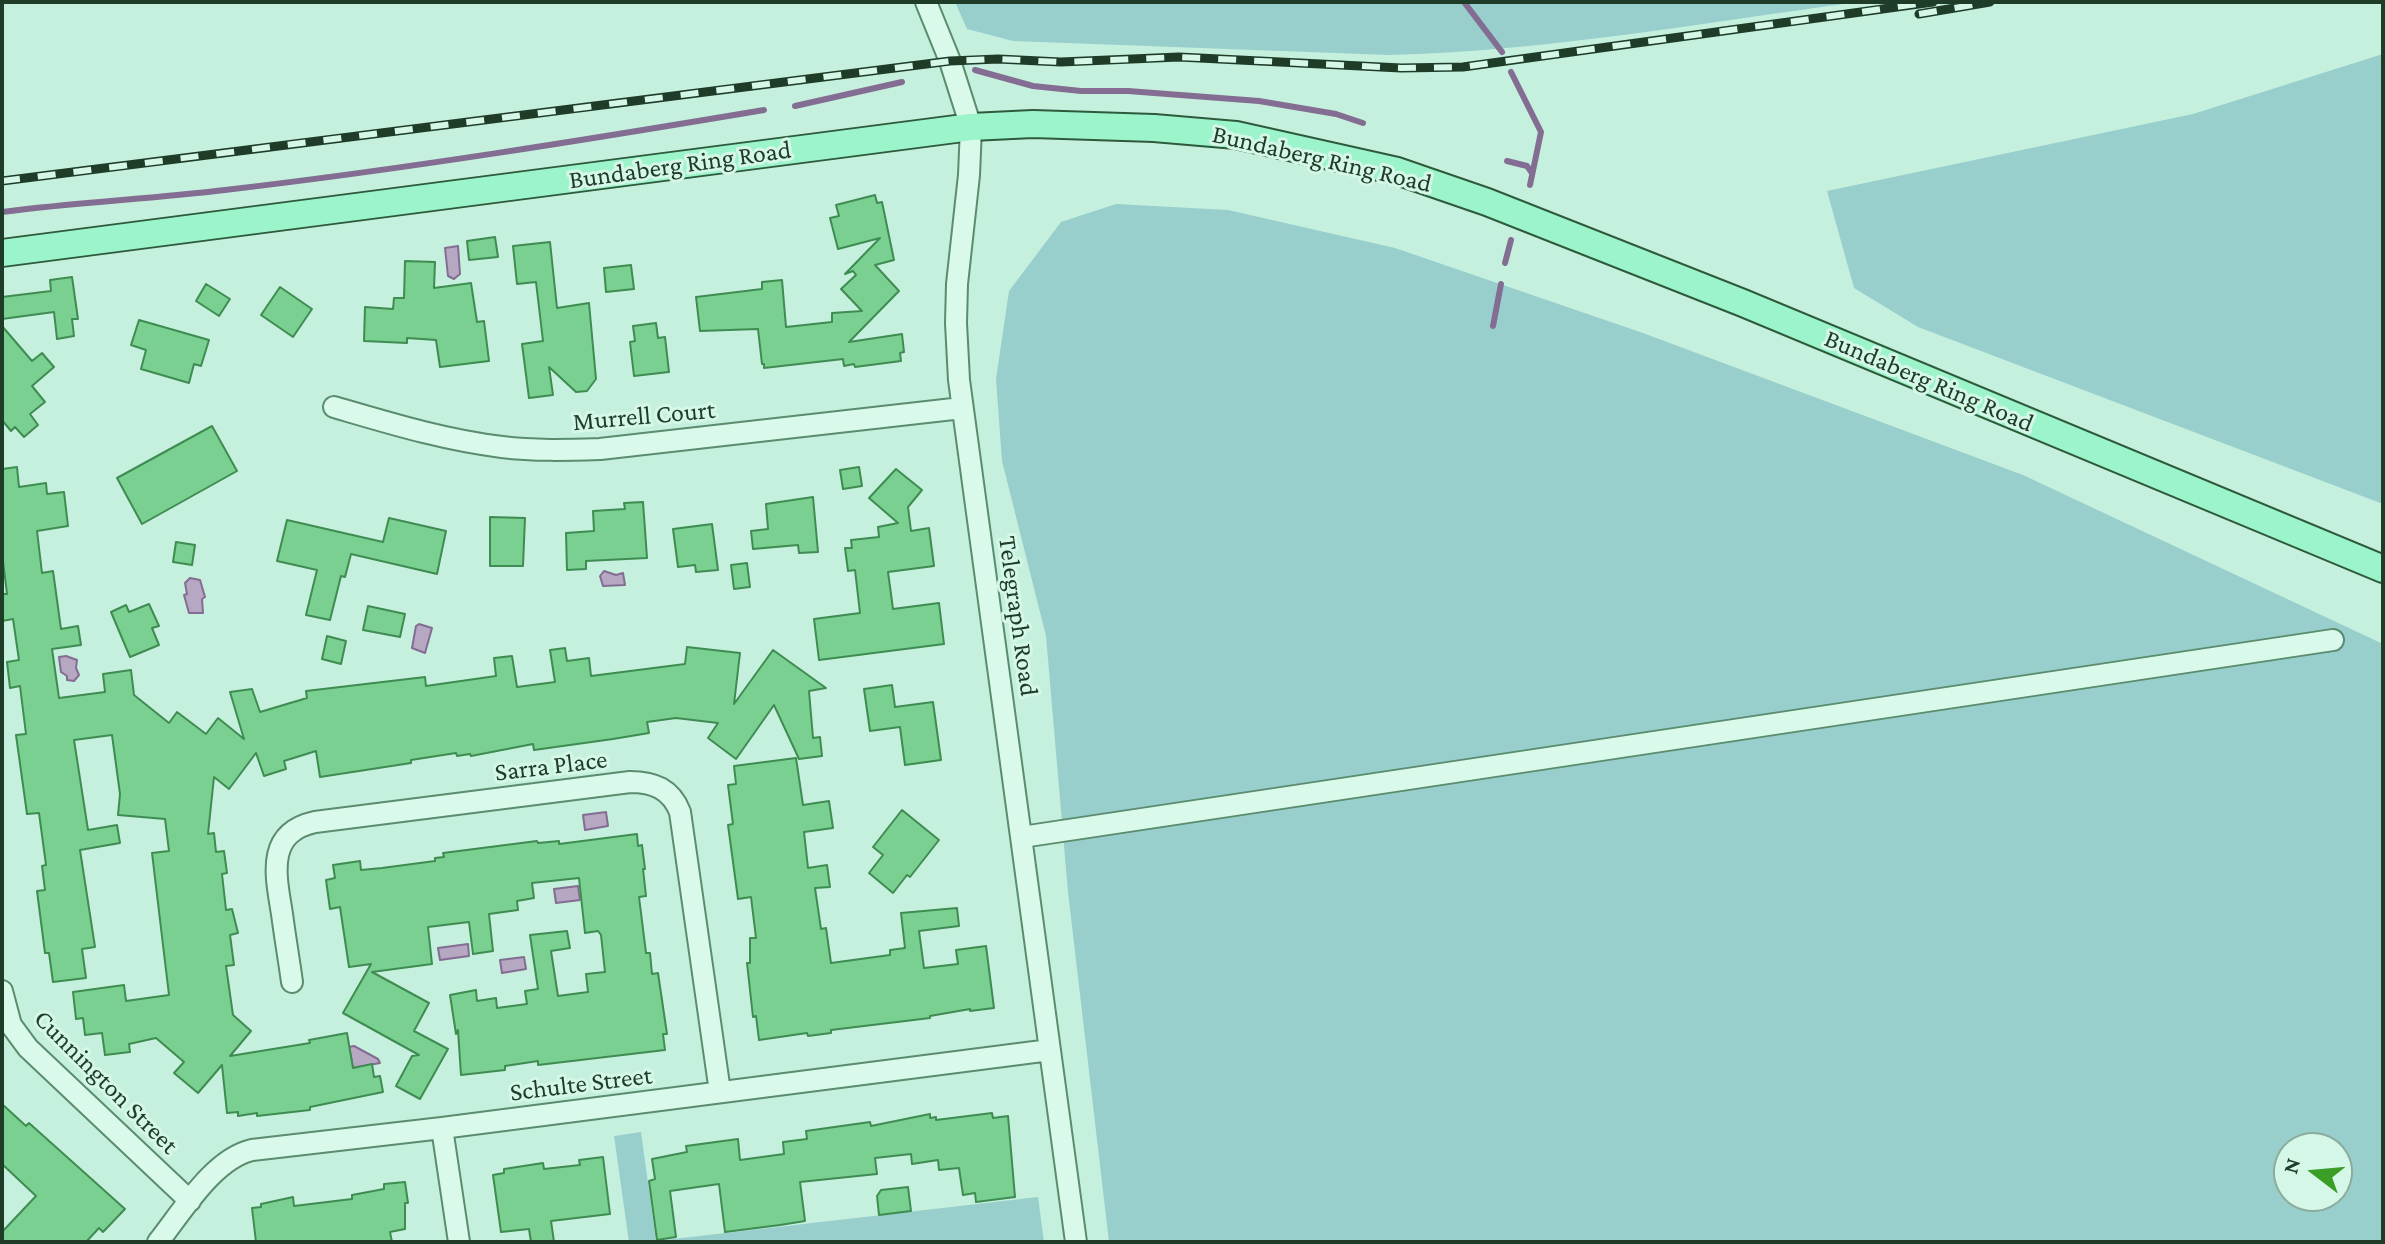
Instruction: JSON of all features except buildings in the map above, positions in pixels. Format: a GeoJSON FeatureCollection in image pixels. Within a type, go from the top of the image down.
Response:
{"type":"FeatureCollection","features":[{"type":"Feature","properties":{"kind":"main road","name":"Bundaberg Ring Road"},"geometry":{"type":"LineString","coordinates":[[2,253],[971,127],[1048,125],[1154,128],[1236,135],[1397,171],[1487,202],[1743,303],[2383,569]]}},
{"type":"Feature","properties":{"kind":"street","name":"Telegraph Road"},"geometry":{"type":"LineString","coordinates":[[926,2],[950,61],[971,127],[956,323],[962,408],[1076,1242]]}},
{"type":"Feature","properties":{"kind":"street","name":"Murrell Court"},"geometry":{"type":"LineString","coordinates":[[334,407],[403,428],[502,447],[548,450],[600,449],[962,408]]}},
{"type":"Feature","properties":{"kind":"street"},"geometry":{"type":"LineString","coordinates":[[1022,837],[2333,640]]}},
{"type":"Feature","properties":{"kind":"street","name":"Sarra Place"},"geometry":{"type":"LineString","coordinates":[[292,982],[275,873],[281,834],[315,822],[607,784],[640,782],[668,785],[682,821],[720,1092]]}},
{"type":"Feature","properties":{"kind":"street","name":"Cunnington Street"},"geometry":{"type":"LineString","coordinates":[[2,991],[11,1025],[28,1048],[190,1201]]}},
{"type":"Feature","properties":{"kind":"street","name":"Schulte Street"},"geometry":{"type":"LineString","coordinates":[[158,1242],[218,1169],[237,1153],[1050,1050]]}},
{"type":"Feature","properties":{"kind":"street"},"geometry":{"type":"LineString","coordinates":[[442,1128],[459,1242]]}},
{"type":"Feature","properties":{"kind":"shaded area"},"geometry":{"type":"Polygon","coordinates":[[[955,2],[1858,2],[1565,42],[1389,55],[1013,41],[967,29],[955,2]]]}},
{"type":"Feature","properties":{"kind":"shaded area"},"geometry":{"type":"Polygon","coordinates":[[[2383,54],[2383,504],[1918,327],[1854,288],[1827,191],[2193,114],[2383,54]]]}},
{"type":"Feature","properties":{"kind":"shaded area"},"geometry":{"type":"Polygon","coordinates":[[[1116,204],[1228,210],[1395,248],[1643,333],[2023,475],[2383,644],[2383,1242],[1109,1242],[1068,892],[1046,636],[1002,461],[996,379],[1009,291],[1061,222],[1116,204]]]}},
{"type":"Feature","properties":{"kind":"shaded area"},"geometry":{"type":"Polygon","coordinates":[[[458,246],[460,274],[454,279],[448,276],[445,248],[458,246]]]}},
{"type":"Feature","properties":{"kind":"shaded area"},"geometry":{"type":"Polygon","coordinates":[[[604,571],[616,575],[623,573],[625,585],[603,586],[600,576],[604,571]]]}},
{"type":"Feature","properties":{"kind":"shaded area"},"geometry":{"type":"Polygon","coordinates":[[[190,578],[200,580],[205,597],[202,599],[203,613],[189,613],[184,595],[187,594],[185,583],[190,578]]]}},
{"type":"Feature","properties":{"kind":"shaded area"},"geometry":{"type":"Polygon","coordinates":[[[419,624],[432,628],[425,653],[412,648],[419,624]]]}},
{"type":"Feature","properties":{"kind":"shaded area"},"geometry":{"type":"Polygon","coordinates":[[[59,657],[77,660],[79,675],[74,681],[67,680],[61,672],[59,657]]]}},
{"type":"Feature","properties":{"kind":"shaded area"},"geometry":{"type":"Polygon","coordinates":[[[606,812],[608,826],[585,830],[583,815],[606,812]]]}},
{"type":"Feature","properties":{"kind":"shaded area"},"geometry":{"type":"Polygon","coordinates":[[[578,886],[580,900],[556,903],[554,889],[578,886]]]}},
{"type":"Feature","properties":{"kind":"shaded area"},"geometry":{"type":"Polygon","coordinates":[[[468,944],[469,956],[440,960],[438,948],[468,944]]]}},
{"type":"Feature","properties":{"kind":"shaded area"},"geometry":{"type":"Polygon","coordinates":[[[524,957],[526,969],[502,973],[500,960],[524,957]]]}},
{"type":"Feature","properties":{"kind":"shaded area"},"geometry":{"type":"Polygon","coordinates":[[[354,1046],[380,1063],[353,1068],[349,1047],[354,1046]]]}},
{"type":"Feature","properties":{"kind":"shaded area"},"geometry":{"type":"Polygon","coordinates":[[[641,1132],[656,1241],[1038,1197],[1044,1242],[629,1242],[614,1136],[641,1132]]]}},
{"type":"Feature","properties":{"kind":"waterway"},"geometry":{"type":"LineString","coordinates":[[1464,2],[1502,52]]}},
{"type":"Feature","properties":{"kind":"waterway"},"geometry":{"type":"LineString","coordinates":[[975,70],[1033,86],[1259,101],[1336,114],[1363,123]]}},
{"type":"Feature","properties":{"kind":"waterway"},"geometry":{"type":"LineString","coordinates":[[1511,72],[1541,132],[1530,185]]}},
{"type":"Feature","properties":{"kind":"waterway"},"geometry":{"type":"LineString","coordinates":[[795,106],[902,82]]}},
{"type":"Feature","properties":{"kind":"waterway"},"geometry":{"type":"LineString","coordinates":[[2,212],[360,173],[764,110]]}},
{"type":"Feature","properties":{"kind":"waterway"},"geometry":{"type":"LineString","coordinates":[[1507,161],[1527,166],[1532,173]]}},
{"type":"Feature","properties":{"kind":"waterway"},"geometry":{"type":"LineString","coordinates":[[1505,263],[1511,240]]}},
{"type":"Feature","properties":{"kind":"waterway"},"geometry":{"type":"LineString","coordinates":[[1493,326],[1501,284]]}},
{"type":"Feature","properties":{"kind":"railway"},"geometry":{"type":"LineString","coordinates":[[2,181],[950,61],[998,59],[1061,62],[1179,57],[1401,68],[1463,67],[1933,2]]}},
{"type":"Feature","properties":{"kind":"railway"},"geometry":{"type":"LineString","coordinates":[[1919,14],[1990,2]]}}]}
